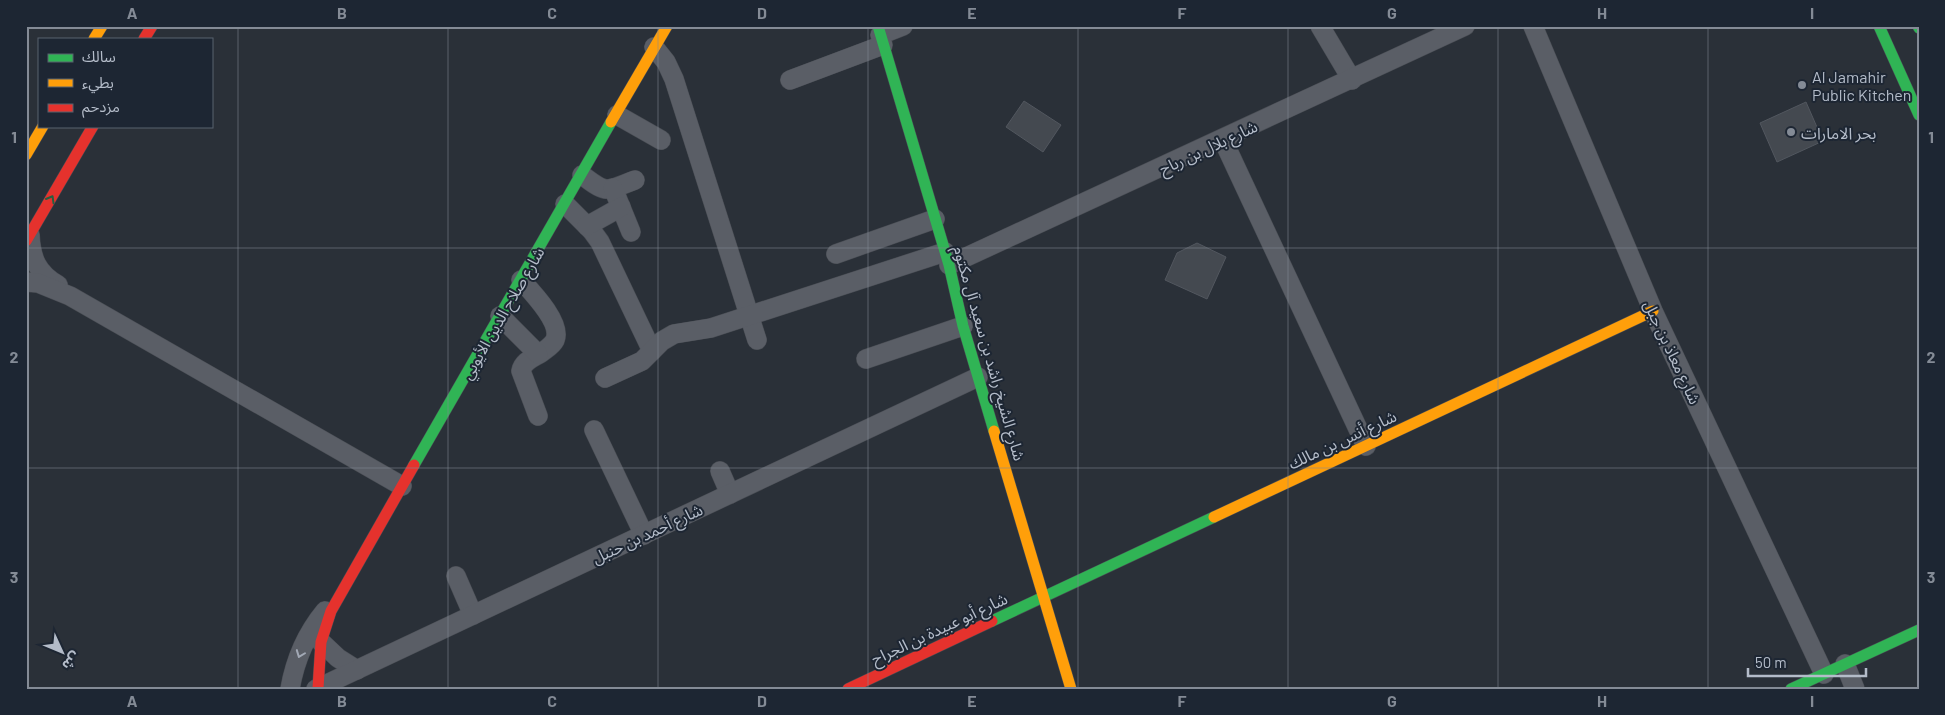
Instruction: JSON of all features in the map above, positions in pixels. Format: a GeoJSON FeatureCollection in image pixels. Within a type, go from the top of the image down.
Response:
{"type":"FeatureCollection","features":[{"type":"Feature","properties":{"kind":"street"},"geometry":{"type":"LineString","coordinates":[[95,38],[102,26]]}},
{"type":"Feature","properties":{"kind":"street"},"geometry":{"type":"LineString","coordinates":[[145,38],[152,26]]}},
{"type":"Feature","properties":{"kind":"street","name":"شارع صلاح الدين الأيوبي"},"geometry":{"type":"LineString","coordinates":[[317,688],[321,642],[336,600],[667,26]]}},
{"type":"Feature","properties":{"kind":"street"},"geometry":{"type":"LineString","coordinates":[[790,80],[880,35],[903,26]]}},
{"type":"Feature","properties":{"kind":"street"},"geometry":{"type":"LineString","coordinates":[[1320,26],[1352,80]]}},
{"type":"Feature","properties":{"kind":"street","name":"شارع بلال بن رباح"},"geometry":{"type":"LineString","coordinates":[[605,378],[642,361],[662,341],[674,334],[711,328],[748,314],[947,259],[1223,140],[1465,26]]}},
{"type":"Feature","properties":{"kind":"street","name":"شارع معاذ بن جبل"},"geometry":{"type":"LineString","coordinates":[[1533,26],[1654,311],[1824,674]]}},
{"type":"Feature","properties":{"kind":"street"},"geometry":{"type":"LineString","coordinates":[[1879,26],[1919,115]]}},
{"type":"Feature","properties":{"kind":"street","name":"شارع الشيخ راشد بن سعيد آل مكتوم"},"geometry":{"type":"LineString","coordinates":[[880,35],[947,259],[963,326],[1072,689]]}},
{"type":"Feature","properties":{"kind":"street"},"geometry":{"type":"LineString","coordinates":[[654,47],[666,62],[674,79],[757,340]]}},
{"type":"Feature","properties":{"kind":"street"},"geometry":{"type":"LineString","coordinates":[[617,115],[661,140]]}},
{"type":"Feature","properties":{"kind":"street"},"geometry":{"type":"LineString","coordinates":[[26,155],[42,128]]}},
{"type":"Feature","properties":{"kind":"street"},"geometry":{"type":"LineString","coordinates":[[70,296],[38,268],[28,238],[92,128]]}},
{"type":"Feature","properties":{"kind":"street"},"geometry":{"type":"LineString","coordinates":[[1223,140],[1366,446]]}},
{"type":"Feature","properties":{"kind":"street"},"geometry":{"type":"LineString","coordinates":[[582,175],[600,188],[607,190],[635,180]]}},
{"type":"Feature","properties":{"kind":"street"},"geometry":{"type":"LineString","coordinates":[[613,188],[631,232]]}},
{"type":"Feature","properties":{"kind":"street"},"geometry":{"type":"LineString","coordinates":[[565,204],[600,242],[652,352]]}},
{"type":"Feature","properties":{"kind":"street"},"geometry":{"type":"LineString","coordinates":[[587,226],[621,206]]}},
{"type":"Feature","properties":{"kind":"street"},"geometry":{"type":"LineString","coordinates":[[836,254],[935,219]]}},
{"type":"Feature","properties":{"kind":"street"},"geometry":{"type":"LineString","coordinates":[[521,280],[542,306],[556,330],[554,343],[524,364],[520,371],[538,416]]}},
{"type":"Feature","properties":{"kind":"street"},"geometry":{"type":"LineString","coordinates":[[26,282],[38,283],[70,296],[402,486]]}},
{"type":"Feature","properties":{"kind":"street","name":"شارع أنس بن مالك"},"geometry":{"type":"LineString","coordinates":[[1044,596],[1654,311]]}},
{"type":"Feature","properties":{"kind":"street"},"geometry":{"type":"LineString","coordinates":[[500,316],[538,354]]}},
{"type":"Feature","properties":{"kind":"street"},"geometry":{"type":"LineString","coordinates":[[866,359],[963,326]]}},
{"type":"Feature","properties":{"kind":"street","name":"شارع أحمد بن حنبل"},"geometry":{"type":"LineString","coordinates":[[317,688],[978,377]]}},
{"type":"Feature","properties":{"kind":"street"},"geometry":{"type":"LineString","coordinates":[[594,430],[644,534]]}},
{"type":"Feature","properties":{"kind":"street"},"geometry":{"type":"LineString","coordinates":[[720,471],[730,494]]}},
{"type":"Feature","properties":{"kind":"street"},"geometry":{"type":"LineString","coordinates":[[456,576],[473,615]]}},
{"type":"Feature","properties":{"kind":"street","name":"شارع أبو عبيدة بن الجراح"},"geometry":{"type":"LineString","coordinates":[[848,689],[1044,596]]}},
{"type":"Feature","properties":{"kind":"street","name":"شارع صلاح الدين الأيوبي"},"geometry":{"type":"LineString","coordinates":[[290,689],[296,664],[306,640],[319,618],[336,600]]}},
{"type":"Feature","properties":{"kind":"street"},"geometry":{"type":"LineString","coordinates":[[1791,689],[1919,630]]}},
{"type":"Feature","properties":{"kind":"street"},"geometry":{"type":"LineString","coordinates":[[321,642],[338,658],[357,670]]}},
{"type":"Feature","properties":{"kind":"street"},"geometry":{"type":"LineString","coordinates":[[1845,664],[1854,689]]}},
{"type":"Feature","properties":{"kind":"building"},"geometry":{"type":"Polygon","coordinates":[[[1024,101],[1061,125],[1043,152],[1006,127],[1024,101]]]}},
{"type":"Feature","properties":{"kind":"building","name":"بحر الامارات"},"geometry":{"type":"Polygon","coordinates":[[[1806,102],[1823,141],[1777,162],[1760,123],[1806,102]]]}},
{"type":"Feature","properties":{"kind":"building"},"geometry":{"type":"Polygon","coordinates":[[[1197,243],[1226,257],[1207,299],[1165,280],[1177,253],[1197,243]]]}},
{"type":"Feature","properties":{"kind":"traffic: fast"},"geometry":{"type":"LineString","coordinates":[[878,26],[949,265],[963,326],[994,431]]}},
{"type":"Feature","properties":{"kind":"traffic: fast"},"geometry":{"type":"LineString","coordinates":[[1879,26],[1919,115]]}},
{"type":"Feature","properties":{"kind":"traffic: fast"},"geometry":{"type":"LineString","coordinates":[[414,465],[611,122]]}},
{"type":"Feature","properties":{"kind":"traffic: fast"},"geometry":{"type":"LineString","coordinates":[[992,621],[1214,517]]}},
{"type":"Feature","properties":{"kind":"traffic: fast"},"geometry":{"type":"LineString","coordinates":[[1791,689],[1919,630]]}},
{"type":"Feature","properties":{"kind":"traffic: slow"},"geometry":{"type":"LineString","coordinates":[[95,38],[102,26]]}},
{"type":"Feature","properties":{"kind":"traffic: slow"},"geometry":{"type":"LineString","coordinates":[[611,122],[667,26]]}},
{"type":"Feature","properties":{"kind":"traffic: slow"},"geometry":{"type":"LineString","coordinates":[[26,155],[42,128]]}},
{"type":"Feature","properties":{"kind":"traffic: slow"},"geometry":{"type":"LineString","coordinates":[[1214,517],[1653,311]]}},
{"type":"Feature","properties":{"kind":"traffic: slow"},"geometry":{"type":"LineString","coordinates":[[994,431],[1071,689]]}},
{"type":"Feature","properties":{"kind":"traffic: jam"},"geometry":{"type":"LineString","coordinates":[[145,38],[152,26]]}},
{"type":"Feature","properties":{"kind":"traffic: jam"},"geometry":{"type":"LineString","coordinates":[[26,241],[92,128]]}},
{"type":"Feature","properties":{"kind":"traffic: jam"},"geometry":{"type":"LineString","coordinates":[[318,688],[321,642],[331,611],[414,465]]}},
{"type":"Feature","properties":{"kind":"traffic: jam"},"geometry":{"type":"LineString","coordinates":[[848,689],[992,621]]}},
{"type":"Feature","properties":{"kind":"place","name":"Al Jamahir Public Kitchen"},"geometry":{"type":"Point","coordinates":[1802,85]}},
{"type":"Feature","properties":{"kind":"place","name":"بحر الامارات"},"geometry":{"type":"Point","coordinates":[1791,132]}}]}
